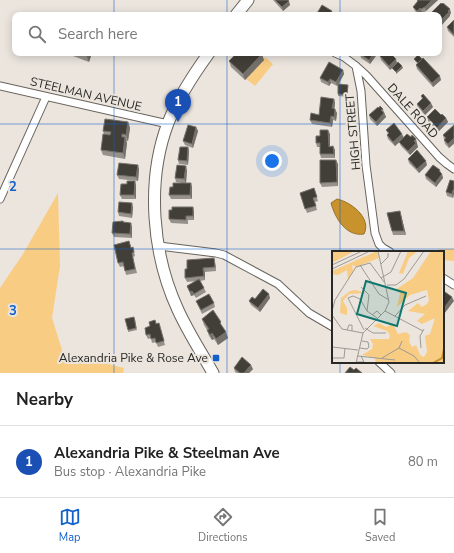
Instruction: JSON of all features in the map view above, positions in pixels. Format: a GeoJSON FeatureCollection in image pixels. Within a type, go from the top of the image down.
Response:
{"type":"FeatureCollection","features":[{"type":"Feature","properties":{"kind":"main road"},"geometry":{"type":"LineString","coordinates":[[238,12],[248,0]]}},
{"type":"Feature","properties":{"kind":"main road"},"geometry":{"type":"LineString","coordinates":[[207,56],[179,99],[168,124],[160,152],[156,176],[155,204],[156,230],[165,273],[178,310],[213,373]]}},
{"type":"Feature","properties":{"kind":"street"},"geometry":{"type":"LineString","coordinates":[[342,56],[356,66]]}},
{"type":"Feature","properties":{"kind":"street","name":"DALE ROAD"},"geometry":{"type":"LineString","coordinates":[[356,66],[366,75],[443,160],[454,169]]}},
{"type":"Feature","properties":{"kind":"street","name":"HIGH STREET"},"geometry":{"type":"LineString","coordinates":[[356,66],[361,91],[366,165],[377,240],[383,248],[388,251]]}},
{"type":"Feature","properties":{"kind":"street","name":"STEELMAN AVENUE"},"geometry":{"type":"LineString","coordinates":[[0,86],[168,124]]}},
{"type":"Feature","properties":{"kind":"street"},"geometry":{"type":"LineString","coordinates":[[0,199],[46,97]]}},
{"type":"Feature","properties":{"kind":"street"},"geometry":{"type":"LineString","coordinates":[[159,246],[224,255],[278,284],[309,313],[332,326]]}},
{"type":"Feature","properties":{"kind":"street"},"geometry":{"type":"LineString","coordinates":[[444,279],[454,285]]}},
{"type":"Feature","properties":{"kind":"street"},"geometry":{"type":"LineString","coordinates":[[380,363],[391,373]]}},
{"type":"Feature","properties":{"kind":"shaded area"},"geometry":{"type":"Polygon","coordinates":[[[265,57],[273,64],[255,86],[246,79],[265,57]]]}},
{"type":"Feature","properties":{"kind":"shaded area"},"geometry":{"type":"Polygon","coordinates":[[[58,193],[60,266],[52,318],[63,353],[124,368],[123,373],[0,373],[0,288],[23,254],[58,193]]]}},
{"type":"Feature","properties":{"kind":"shaded area"},"geometry":{"type":"Polygon","coordinates":[[[337,199],[354,207],[363,217],[366,228],[364,234],[352,233],[338,220],[331,203],[337,199]]]}},
{"type":"Feature","properties":{"kind":"shaded area"},"geometry":{"type":"Polygon","coordinates":[[[440,249],[454,249],[454,261],[444,260],[444,251],[436,251],[440,249]]]}},
{"type":"Feature","properties":{"kind":"building"},"geometry":{"type":"Polygon","coordinates":[[[275,0],[288,0],[289,1],[282,7],[275,0]]]}},
{"type":"Feature","properties":{"kind":"building"},"geometry":{"type":"Polygon","coordinates":[[[417,0],[432,0],[425,7],[420,8],[417,11],[413,7],[418,1],[417,0]]]}},
{"type":"Feature","properties":{"kind":"building"},"geometry":{"type":"Polygon","coordinates":[[[441,3],[450,9],[442,19],[442,12],[432,12],[441,3]]]}},
{"type":"Feature","properties":{"kind":"building"},"geometry":{"type":"Polygon","coordinates":[[[322,5],[332,11],[331,12],[318,12],[322,5]]]}},
{"type":"Feature","properties":{"kind":"building"},"geometry":{"type":"Polygon","coordinates":[[[454,20],[454,35],[447,27],[454,20]]]}},
{"type":"Feature","properties":{"kind":"building"},"geometry":{"type":"Polygon","coordinates":[[[234,56],[260,56],[243,74],[229,61],[234,56]]]}},
{"type":"Feature","properties":{"kind":"building"},"geometry":{"type":"Polygon","coordinates":[[[363,56],[372,56],[369,60],[363,56]]]}},
{"type":"Feature","properties":{"kind":"building"},"geometry":{"type":"Polygon","coordinates":[[[380,56],[393,56],[396,59],[389,66],[380,56]]]}},
{"type":"Feature","properties":{"kind":"building"},"geometry":{"type":"Polygon","coordinates":[[[419,56],[422,59],[418,63],[414,59],[419,56]]]}},
{"type":"Feature","properties":{"kind":"building"},"geometry":{"type":"Polygon","coordinates":[[[423,58],[440,76],[432,83],[416,65],[423,58]]]}},
{"type":"Feature","properties":{"kind":"building"},"geometry":{"type":"Polygon","coordinates":[[[329,62],[343,70],[336,82],[330,79],[328,82],[320,78],[329,62]]]}},
{"type":"Feature","properties":{"kind":"building"},"geometry":{"type":"Polygon","coordinates":[[[398,62],[402,66],[396,72],[392,68],[398,62]]]}},
{"type":"Feature","properties":{"kind":"building"},"geometry":{"type":"Polygon","coordinates":[[[338,84],[348,85],[347,95],[338,94],[338,84]]]}},
{"type":"Feature","properties":{"kind":"building"},"geometry":{"type":"Polygon","coordinates":[[[423,94],[431,103],[423,111],[417,104],[423,98],[421,96],[423,94]]]}},
{"type":"Feature","properties":{"kind":"building"},"geometry":{"type":"Polygon","coordinates":[[[321,97],[334,99],[332,108],[335,109],[334,117],[331,116],[330,123],[310,120],[311,113],[319,115],[321,97]]]}},
{"type":"Feature","properties":{"kind":"building"},"geometry":{"type":"Polygon","coordinates":[[[380,106],[384,113],[376,122],[369,115],[380,106]]]}},
{"type":"Feature","properties":{"kind":"building"},"geometry":{"type":"Polygon","coordinates":[[[435,109],[446,118],[437,128],[427,117],[435,109]]]}},
{"type":"Feature","properties":{"kind":"building"},"geometry":{"type":"Polygon","coordinates":[[[105,119],[128,122],[126,135],[122,134],[122,137],[125,137],[123,153],[101,150],[103,134],[110,135],[111,132],[103,131],[105,119]]]}},
{"type":"Feature","properties":{"kind":"building"},"geometry":{"type":"Polygon","coordinates":[[[394,123],[402,134],[393,142],[387,135],[389,133],[386,130],[394,123]]]}},
{"type":"Feature","properties":{"kind":"building"},"geometry":{"type":"Polygon","coordinates":[[[188,125],[196,127],[192,144],[183,141],[188,125]]]}},
{"type":"Feature","properties":{"kind":"building"},"geometry":{"type":"Polygon","coordinates":[[[454,125],[454,138],[448,144],[444,140],[446,138],[443,135],[454,125]]]}},
{"type":"Feature","properties":{"kind":"building"},"geometry":{"type":"Polygon","coordinates":[[[320,130],[328,130],[329,147],[333,146],[334,154],[320,154],[320,143],[316,143],[316,136],[320,136],[320,130]]]}},
{"type":"Feature","properties":{"kind":"building"},"geometry":{"type":"Polygon","coordinates":[[[407,134],[411,137],[412,135],[416,139],[414,141],[416,143],[408,151],[399,142],[407,134]]]}},
{"type":"Feature","properties":{"kind":"building"},"geometry":{"type":"Polygon","coordinates":[[[180,147],[188,147],[187,161],[178,160],[180,147]]]}},
{"type":"Feature","properties":{"kind":"building"},"geometry":{"type":"Polygon","coordinates":[[[417,150],[426,161],[417,169],[408,159],[417,150]]]}},
{"type":"Feature","properties":{"kind":"building"},"geometry":{"type":"Polygon","coordinates":[[[320,160],[336,160],[337,182],[320,183],[320,160]]]}},
{"type":"Feature","properties":{"kind":"building"},"geometry":{"type":"Polygon","coordinates":[[[119,163],[138,165],[136,177],[117,175],[119,163]]]}},
{"type":"Feature","properties":{"kind":"building"},"geometry":{"type":"Polygon","coordinates":[[[177,165],[186,166],[184,179],[175,178],[177,165]]]}},
{"type":"Feature","properties":{"kind":"building"},"geometry":{"type":"Polygon","coordinates":[[[433,165],[440,170],[439,171],[442,174],[435,183],[425,175],[433,165]]]}},
{"type":"Feature","properties":{"kind":"building"},"geometry":{"type":"Polygon","coordinates":[[[450,180],[454,181],[454,190],[452,194],[446,192],[450,180]]]}},
{"type":"Feature","properties":{"kind":"building"},"geometry":{"type":"Polygon","coordinates":[[[127,181],[135,181],[134,195],[120,195],[121,184],[127,184],[127,181]]]}},
{"type":"Feature","properties":{"kind":"building"},"geometry":{"type":"Polygon","coordinates":[[[173,183],[191,183],[190,195],[169,195],[170,187],[173,187],[173,183]]]}},
{"type":"Feature","properties":{"kind":"building"},"geometry":{"type":"Polygon","coordinates":[[[314,188],[317,197],[313,198],[316,206],[305,209],[300,193],[314,188]]]}},
{"type":"Feature","properties":{"kind":"building"},"geometry":{"type":"Polygon","coordinates":[[[119,202],[132,203],[131,214],[118,212],[119,202]]]}},
{"type":"Feature","properties":{"kind":"building"},"geometry":{"type":"Polygon","coordinates":[[[172,207],[193,207],[193,216],[186,216],[186,220],[169,219],[169,210],[172,210],[172,207]]]}},
{"type":"Feature","properties":{"kind":"building"},"geometry":{"type":"Polygon","coordinates":[[[400,211],[404,231],[392,231],[387,213],[400,211]]]}},
{"type":"Feature","properties":{"kind":"building"},"geometry":{"type":"Polygon","coordinates":[[[123,221],[131,223],[130,234],[112,233],[113,222],[123,221]]]}},
{"type":"Feature","properties":{"kind":"building"},"geometry":{"type":"Polygon","coordinates":[[[129,241],[131,248],[133,247],[134,252],[132,253],[135,269],[125,271],[123,262],[118,263],[114,245],[129,241]]]}},
{"type":"Feature","properties":{"kind":"building"},"geometry":{"type":"Polygon","coordinates":[[[214,258],[215,267],[203,268],[204,276],[185,278],[187,260],[214,258]]]}},
{"type":"Feature","properties":{"kind":"building"},"geometry":{"type":"Polygon","coordinates":[[[199,279],[204,288],[194,294],[192,291],[190,292],[187,286],[199,279]]]}},
{"type":"Feature","properties":{"kind":"building"},"geometry":{"type":"Polygon","coordinates":[[[263,289],[269,294],[258,308],[249,301],[252,297],[255,299],[263,289]]]}},
{"type":"Feature","properties":{"kind":"building"},"geometry":{"type":"Polygon","coordinates":[[[445,292],[452,297],[444,309],[445,292]]]}},
{"type":"Feature","properties":{"kind":"building"},"geometry":{"type":"Polygon","coordinates":[[[209,294],[214,303],[201,310],[196,301],[209,294]]]}},
{"type":"Feature","properties":{"kind":"building"},"geometry":{"type":"Polygon","coordinates":[[[213,310],[226,332],[216,339],[212,333],[210,335],[207,330],[209,329],[202,319],[213,310]]]}},
{"type":"Feature","properties":{"kind":"building"},"geometry":{"type":"Polygon","coordinates":[[[134,317],[136,328],[128,330],[125,319],[134,317]]]}},
{"type":"Feature","properties":{"kind":"building"},"geometry":{"type":"Polygon","coordinates":[[[155,320],[156,324],[159,323],[164,341],[156,343],[155,338],[151,339],[150,334],[146,335],[145,328],[150,326],[149,322],[155,320]]]}},
{"type":"Feature","properties":{"kind":"building"},"geometry":{"type":"Polygon","coordinates":[[[242,357],[251,365],[244,373],[240,373],[234,368],[242,357]]]}},
{"type":"Feature","properties":{"kind":"building"},"geometry":{"type":"Polygon","coordinates":[[[350,367],[354,370],[356,368],[362,373],[345,373],[350,367]]]}},
{"type":"Feature","properties":{"kind":"place","name":"Alexandria Pike & Steelman Ave"},"geometry":{"type":"Point","coordinates":[178,122]}},
{"type":"Feature","properties":{"kind":"place","name":"Alexandria Pike & Rose Ave"},"geometry":{"type":"Point","coordinates":[216,358]}}]}
